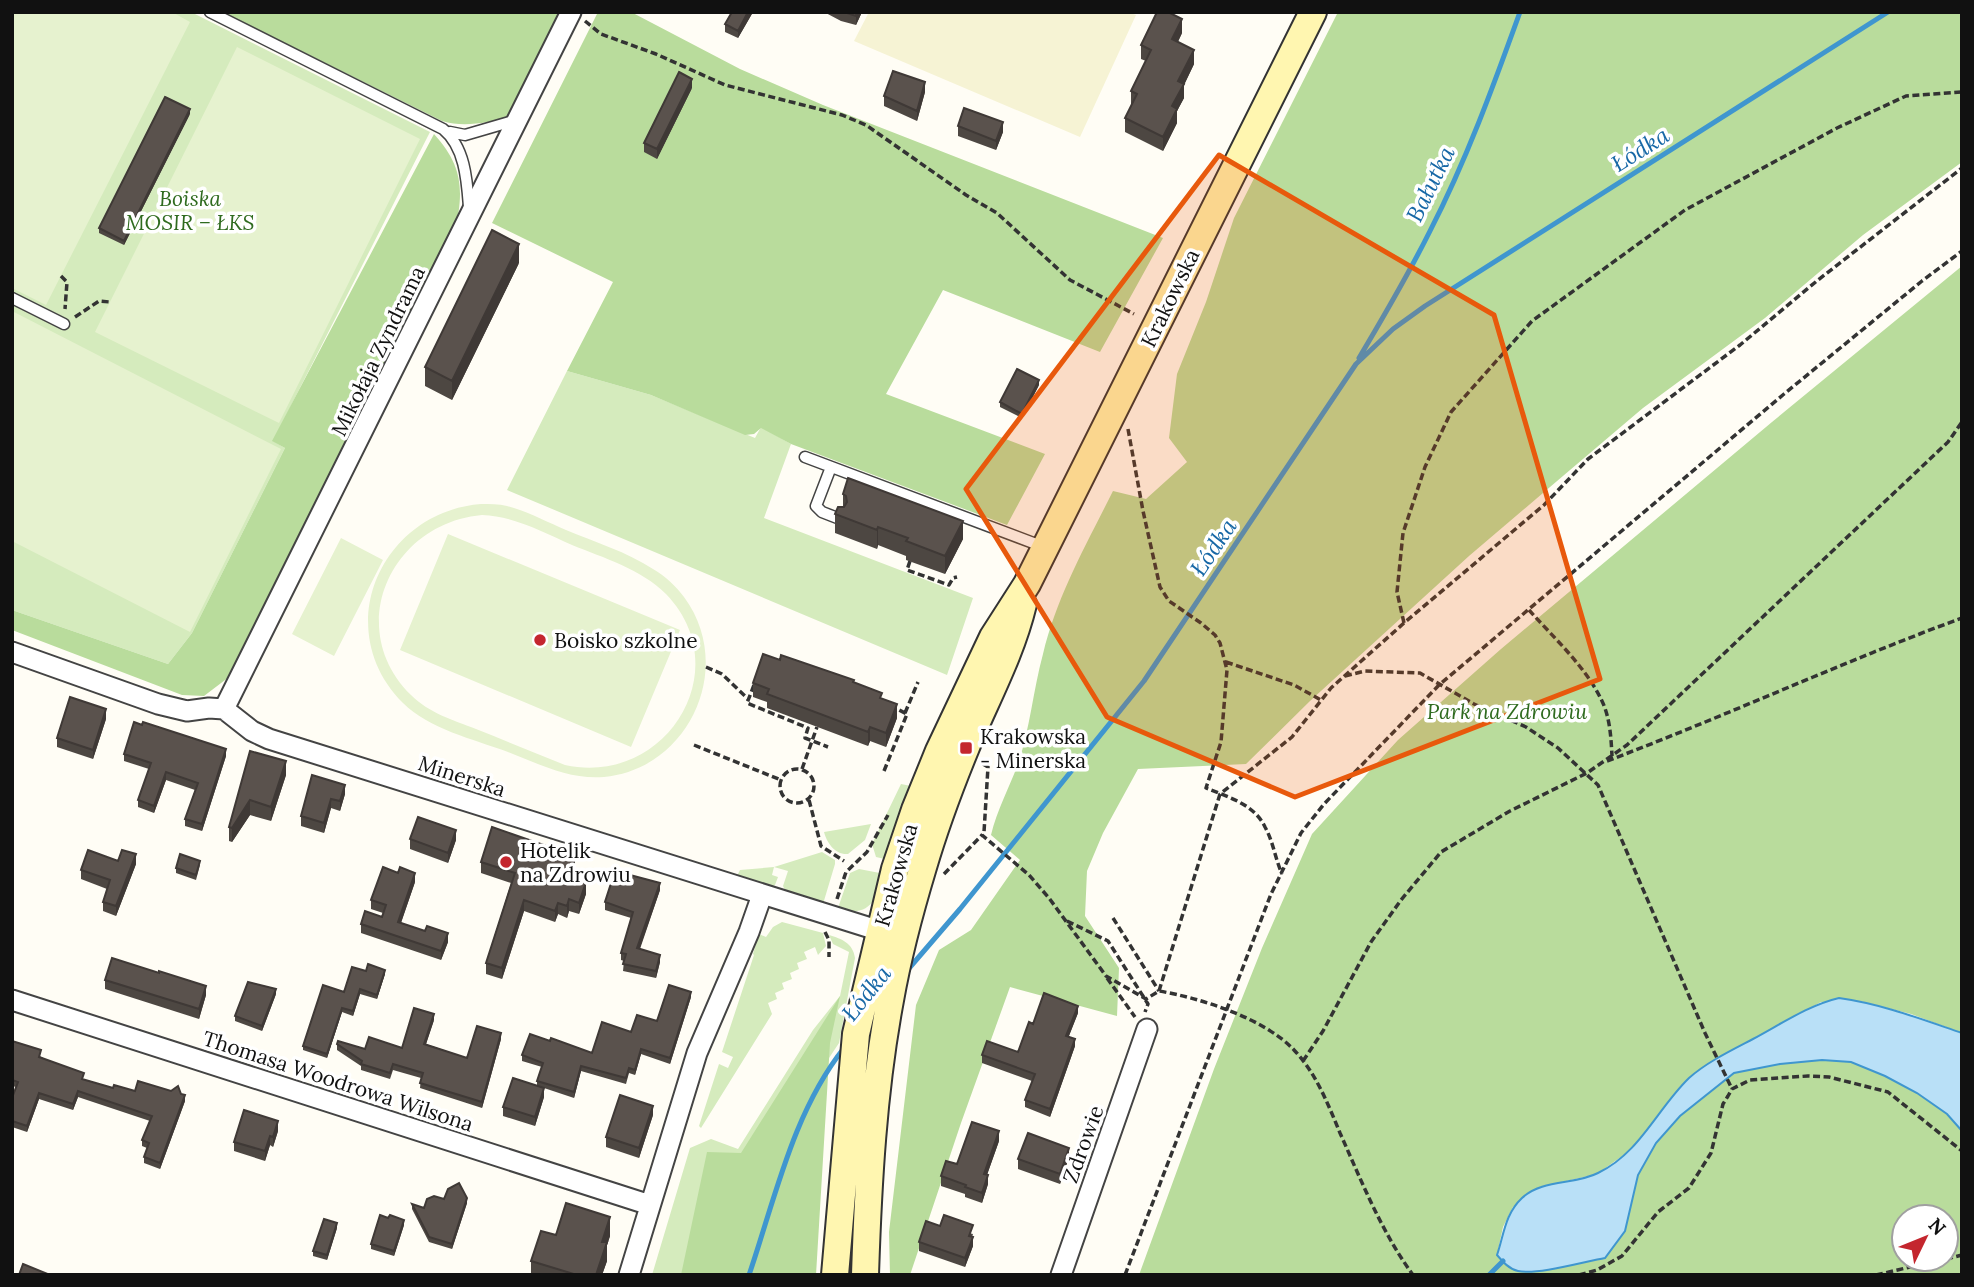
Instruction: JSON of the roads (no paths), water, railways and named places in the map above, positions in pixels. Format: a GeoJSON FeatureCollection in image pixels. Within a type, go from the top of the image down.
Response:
{"type":"FeatureCollection","features":[{"type":"Feature","properties":{"kind":"main road","name":"Krakowska"},"geometry":{"type":"LineString","coordinates":[[835,1275],[852,1065],[863,1001],[895,869],[915,810],[939,751],[993,637],[1027,584],[1311,13]]}},
{"type":"Feature","properties":{"kind":"main road","name":"Krakowska"},"geometry":{"type":"LineString","coordinates":[[865,1275],[871,1143],[887,1016],[902,948],[923,867],[944,805],[965,748],[1010,646],[1027,584]]}},
{"type":"Feature","properties":{"kind":"street","name":"Mikołaja Zyndrama"},"geometry":{"type":"LineString","coordinates":[[224,709],[520,117],[577,15]]}},
{"type":"Feature","properties":{"kind":"street"},"geometry":{"type":"LineString","coordinates":[[12,652],[158,704],[187,711],[224,709]]}},
{"type":"Feature","properties":{"kind":"street","name":"Minerska"},"geometry":{"type":"LineString","coordinates":[[224,709],[253,731],[270,739],[879,931],[902,948]]}},
{"type":"Feature","properties":{"kind":"street"},"geometry":{"type":"LineString","coordinates":[[629,1275],[697,1053],[762,895]]}},
{"type":"Feature","properties":{"kind":"street","name":"Thomasa Woodrowa Wilsona"},"geometry":{"type":"LineString","coordinates":[[12,1000],[650,1205]]}},
{"type":"Feature","properties":{"kind":"street","name":"Zdrowie"},"geometry":{"type":"LineString","coordinates":[[1061,1275],[1144,1022]]}},
{"type":"Feature","properties":{"kind":"lane"},"geometry":{"type":"LineString","coordinates":[[210,12],[454,134],[465,135],[506,125],[520,117]]}},
{"type":"Feature","properties":{"kind":"lane"},"geometry":{"type":"LineString","coordinates":[[443,129],[455,139],[460,153],[466,179],[469,219]]}},
{"type":"Feature","properties":{"kind":"lane"},"geometry":{"type":"LineString","coordinates":[[12,298],[64,324]]}},
{"type":"Feature","properties":{"kind":"lane"},"geometry":{"type":"LineString","coordinates":[[805,457],[1045,548]]}},
{"type":"Feature","properties":{"kind":"lane"},"geometry":{"type":"LineString","coordinates":[[831,467],[816,506],[821,512],[840,519]]}},
{"type":"Feature","properties":{"kind":"water"},"geometry":{"type":"Polygon","coordinates":[[[1839,998],[1886,1008],[1962,1033],[1962,1131],[1947,1114],[1917,1093],[1851,1062],[1822,1060],[1780,1064],[1734,1073],[1680,1116],[1656,1143],[1638,1175],[1625,1231],[1605,1258],[1527,1272],[1512,1269],[1497,1255],[1508,1218],[1522,1198],[1539,1188],[1589,1177],[1613,1164],[1637,1142],[1678,1090],[1696,1072],[1795,1016],[1839,998]]]}},
{"type":"Feature","properties":{"kind":"waterway","name":"Bałutka"},"geometry":{"type":"LineString","coordinates":[[1359,358],[1443,205],[1478,123],[1520,12]]}},
{"type":"Feature","properties":{"kind":"waterway","name":"Łódka"},"geometry":{"type":"LineString","coordinates":[[905,973],[1144,681],[1356,364],[1393,329],[1425,306],[1888,12]]}},
{"type":"Feature","properties":{"kind":"waterway","name":"Łódka"},"geometry":{"type":"LineString","coordinates":[[749,1275],[798,1128],[826,1073],[844,1048]]}},
{"type":"Feature","properties":{"kind":"waterway"},"geometry":{"type":"LineString","coordinates":[[1489,1275],[1503,1261]]}},
{"type":"Feature","properties":{"kind":"place","name":"Boisko szkolne"},"geometry":{"type":"Point","coordinates":[540,640]}},
{"type":"Feature","properties":{"kind":"place","name":"Krakowska - Minerska"},"geometry":{"type":"Point","coordinates":[966,748]}},
{"type":"Feature","properties":{"kind":"place","name":"Hotelik na Zdrowiu"},"geometry":{"type":"Point","coordinates":[506,862]}},
{"type":"Feature","properties":{"kind":"park label","name":"Boiska MOSIR – ŁKS"},"geometry":{"type":"Point","coordinates":[190,210]}},
{"type":"Feature","properties":{"kind":"park label","name":"Park na Zdrowiu"},"geometry":{"type":"Point","coordinates":[1507,711]}}]}
